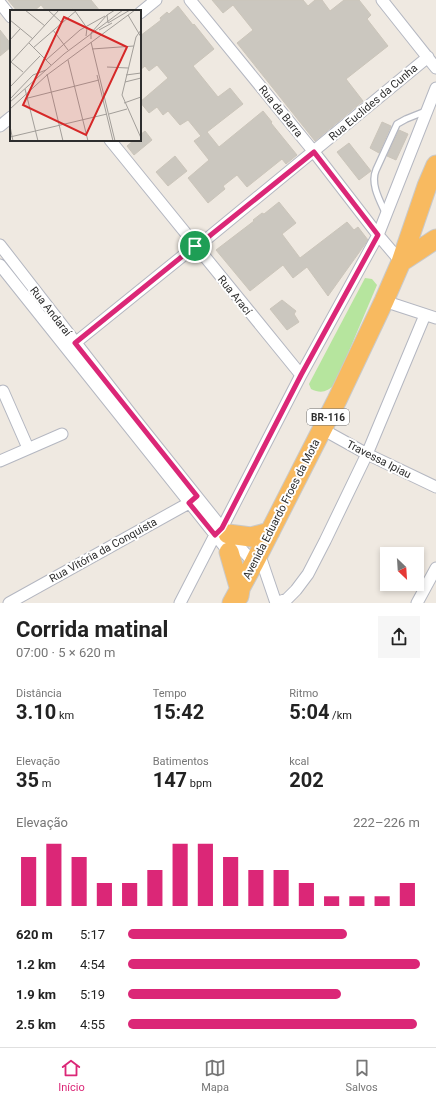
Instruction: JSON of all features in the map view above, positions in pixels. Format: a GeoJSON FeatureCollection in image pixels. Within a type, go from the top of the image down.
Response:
{"type":"FeatureCollection","features":[{"type":"Feature","properties":{"kind":"highway","name":"Avenida Eduardo Froes da Mota"},"geometry":{"type":"LineString","coordinates":[[245,581],[322,429],[384,300],[401,262],[427,186],[436,165]]}},
{"type":"Feature","properties":{"kind":"highway"},"geometry":{"type":"LineString","coordinates":[[401,262],[436,239]]}},
{"type":"Feature","properties":{"kind":"highway"},"geometry":{"type":"LineString","coordinates":[[245,581],[224,537],[251,537],[270,532]]}},
{"type":"Feature","properties":{"kind":"street"},"geometry":{"type":"LineString","coordinates":[[141,12],[156,0]]}},
{"type":"Feature","properties":{"kind":"street","name":"Rua da Barra"},"geometry":{"type":"LineString","coordinates":[[190,0],[314,152],[378,235],[401,262]]}},
{"type":"Feature","properties":{"kind":"street"},"geometry":{"type":"LineString","coordinates":[[382,0],[436,68]]}},
{"type":"Feature","properties":{"kind":"street"},"geometry":{"type":"LineString","coordinates":[[0,3],[10,16]]}},
{"type":"Feature","properties":{"kind":"street","name":"Rua Euclides da Cunha"},"geometry":{"type":"LineString","coordinates":[[75,343],[314,152],[428,57]]}},
{"type":"Feature","properties":{"kind":"street"},"geometry":{"type":"LineString","coordinates":[[180,603],[224,537],[301,375],[378,235],[436,88]]}},
{"type":"Feature","properties":{"kind":"street"},"geometry":{"type":"LineString","coordinates":[[0,126],[10,118]]}},
{"type":"Feature","properties":{"kind":"street","name":"Rua Arací"},"geometry":{"type":"LineString","coordinates":[[111,141],[301,375]]}},
{"type":"Feature","properties":{"kind":"street","name":"Rua Andaraí"},"geometry":{"type":"LineString","coordinates":[[0,245],[193,499]]}},
{"type":"Feature","properties":{"kind":"street","name":"Rua Andaraí"},"geometry":{"type":"LineString","coordinates":[[0,266],[224,537],[245,581],[276,603]]}},
{"type":"Feature","properties":{"kind":"street"},"geometry":{"type":"LineString","coordinates":[[384,300],[436,318]]}},
{"type":"Feature","properties":{"kind":"street"},"geometry":{"type":"LineString","coordinates":[[276,603],[287,599],[308,574],[367,454],[425,315]]}},
{"type":"Feature","properties":{"kind":"street"},"geometry":{"type":"LineString","coordinates":[[3,390],[28,448]]}},
{"type":"Feature","properties":{"kind":"street","name":"Travessa Ipiau"},"geometry":{"type":"LineString","coordinates":[[322,429],[367,454],[436,487]]}},
{"type":"Feature","properties":{"kind":"street"},"geometry":{"type":"LineString","coordinates":[[0,461],[62,434]]}},
{"type":"Feature","properties":{"kind":"street","name":"Rua Vitória da Conquista"},"geometry":{"type":"LineString","coordinates":[[9,603],[193,499]]}},
{"type":"Feature","properties":{"kind":"street"},"geometry":{"type":"LineString","coordinates":[[417,603],[436,569]]}},
{"type":"Feature","properties":{"kind":"lane"},"geometry":{"type":"LineString","coordinates":[[386,215],[376,192],[374,178],[376,170],[397,124],[427,111]]}},
{"type":"Feature","properties":{"kind":"green space"},"geometry":{"type":"Polygon","coordinates":[[[365,278],[372,279],[377,285],[335,384],[329,389],[321,392],[311,389],[309,384],[365,278]]]}},
{"type":"Feature","properties":{"kind":"building"},"geometry":{"type":"Polygon","coordinates":[[[8,0],[91,0],[99,10],[74,10],[72,8],[69,10],[45,10],[41,5],[35,10],[16,10],[8,0]]]}},
{"type":"Feature","properties":{"kind":"building"},"geometry":{"type":"Polygon","coordinates":[[[212,0],[303,0],[308,6],[315,0],[322,0],[330,11],[344,0],[359,0],[371,15],[367,19],[388,46],[346,79],[363,101],[315,141],[237,43],[253,30],[233,5],[223,13],[212,0]]]}},
{"type":"Feature","properties":{"kind":"building"},"geometry":{"type":"Polygon","coordinates":[[[178,6],[214,49],[193,66],[218,97],[230,88],[243,104],[207,132],[219,147],[263,111],[297,155],[286,164],[282,159],[247,187],[237,175],[223,186],[225,189],[208,203],[188,178],[209,160],[194,141],[201,136],[188,120],[180,125],[168,111],[163,115],[157,107],[149,113],[141,103],[141,101],[168,78],[157,65],[149,71],[145,66],[141,69],[141,35],[161,20],[160,18],[167,12],[169,14],[178,6]]]}},
{"type":"Feature","properties":{"kind":"building"},"geometry":{"type":"Polygon","coordinates":[[[0,30],[10,43],[10,48],[0,56],[0,30]]]}},
{"type":"Feature","properties":{"kind":"building"},"geometry":{"type":"Polygon","coordinates":[[[382,122],[391,126],[379,153],[370,148],[382,122]]]}},
{"type":"Feature","properties":{"kind":"building"},"geometry":{"type":"Polygon","coordinates":[[[399,130],[408,134],[396,160],[387,156],[399,130]]]}},
{"type":"Feature","properties":{"kind":"building"},"geometry":{"type":"Polygon","coordinates":[[[145,131],[152,140],[134,155],[127,146],[133,141],[141,141],[141,134],[145,131]]]}},
{"type":"Feature","properties":{"kind":"building"},"geometry":{"type":"Polygon","coordinates":[[[349,143],[371,171],[359,180],[337,152],[349,143]]]}},
{"type":"Feature","properties":{"kind":"building"},"geometry":{"type":"Polygon","coordinates":[[[175,156],[187,171],[168,186],[156,172],[175,156]]]}},
{"type":"Feature","properties":{"kind":"building"},"geometry":{"type":"Polygon","coordinates":[[[279,202],[296,223],[282,234],[300,258],[347,222],[354,230],[358,227],[368,240],[328,296],[307,267],[293,278],[283,265],[250,291],[216,250],[254,221],[253,220],[262,213],[264,214],[279,202]]]}},
{"type":"Feature","properties":{"kind":"building"},"geometry":{"type":"Polygon","coordinates":[[[282,300],[296,311],[294,314],[299,322],[287,330],[270,309],[282,300]]]}},
{"type":"Feature","properties":{"kind":"route"},"geometry":{"type":"LineString","coordinates":[[314,152],[378,235],[301,375],[222,528],[215,535],[189,503],[197,496],[75,343],[195,246],[202,242],[314,152]]}}]}
